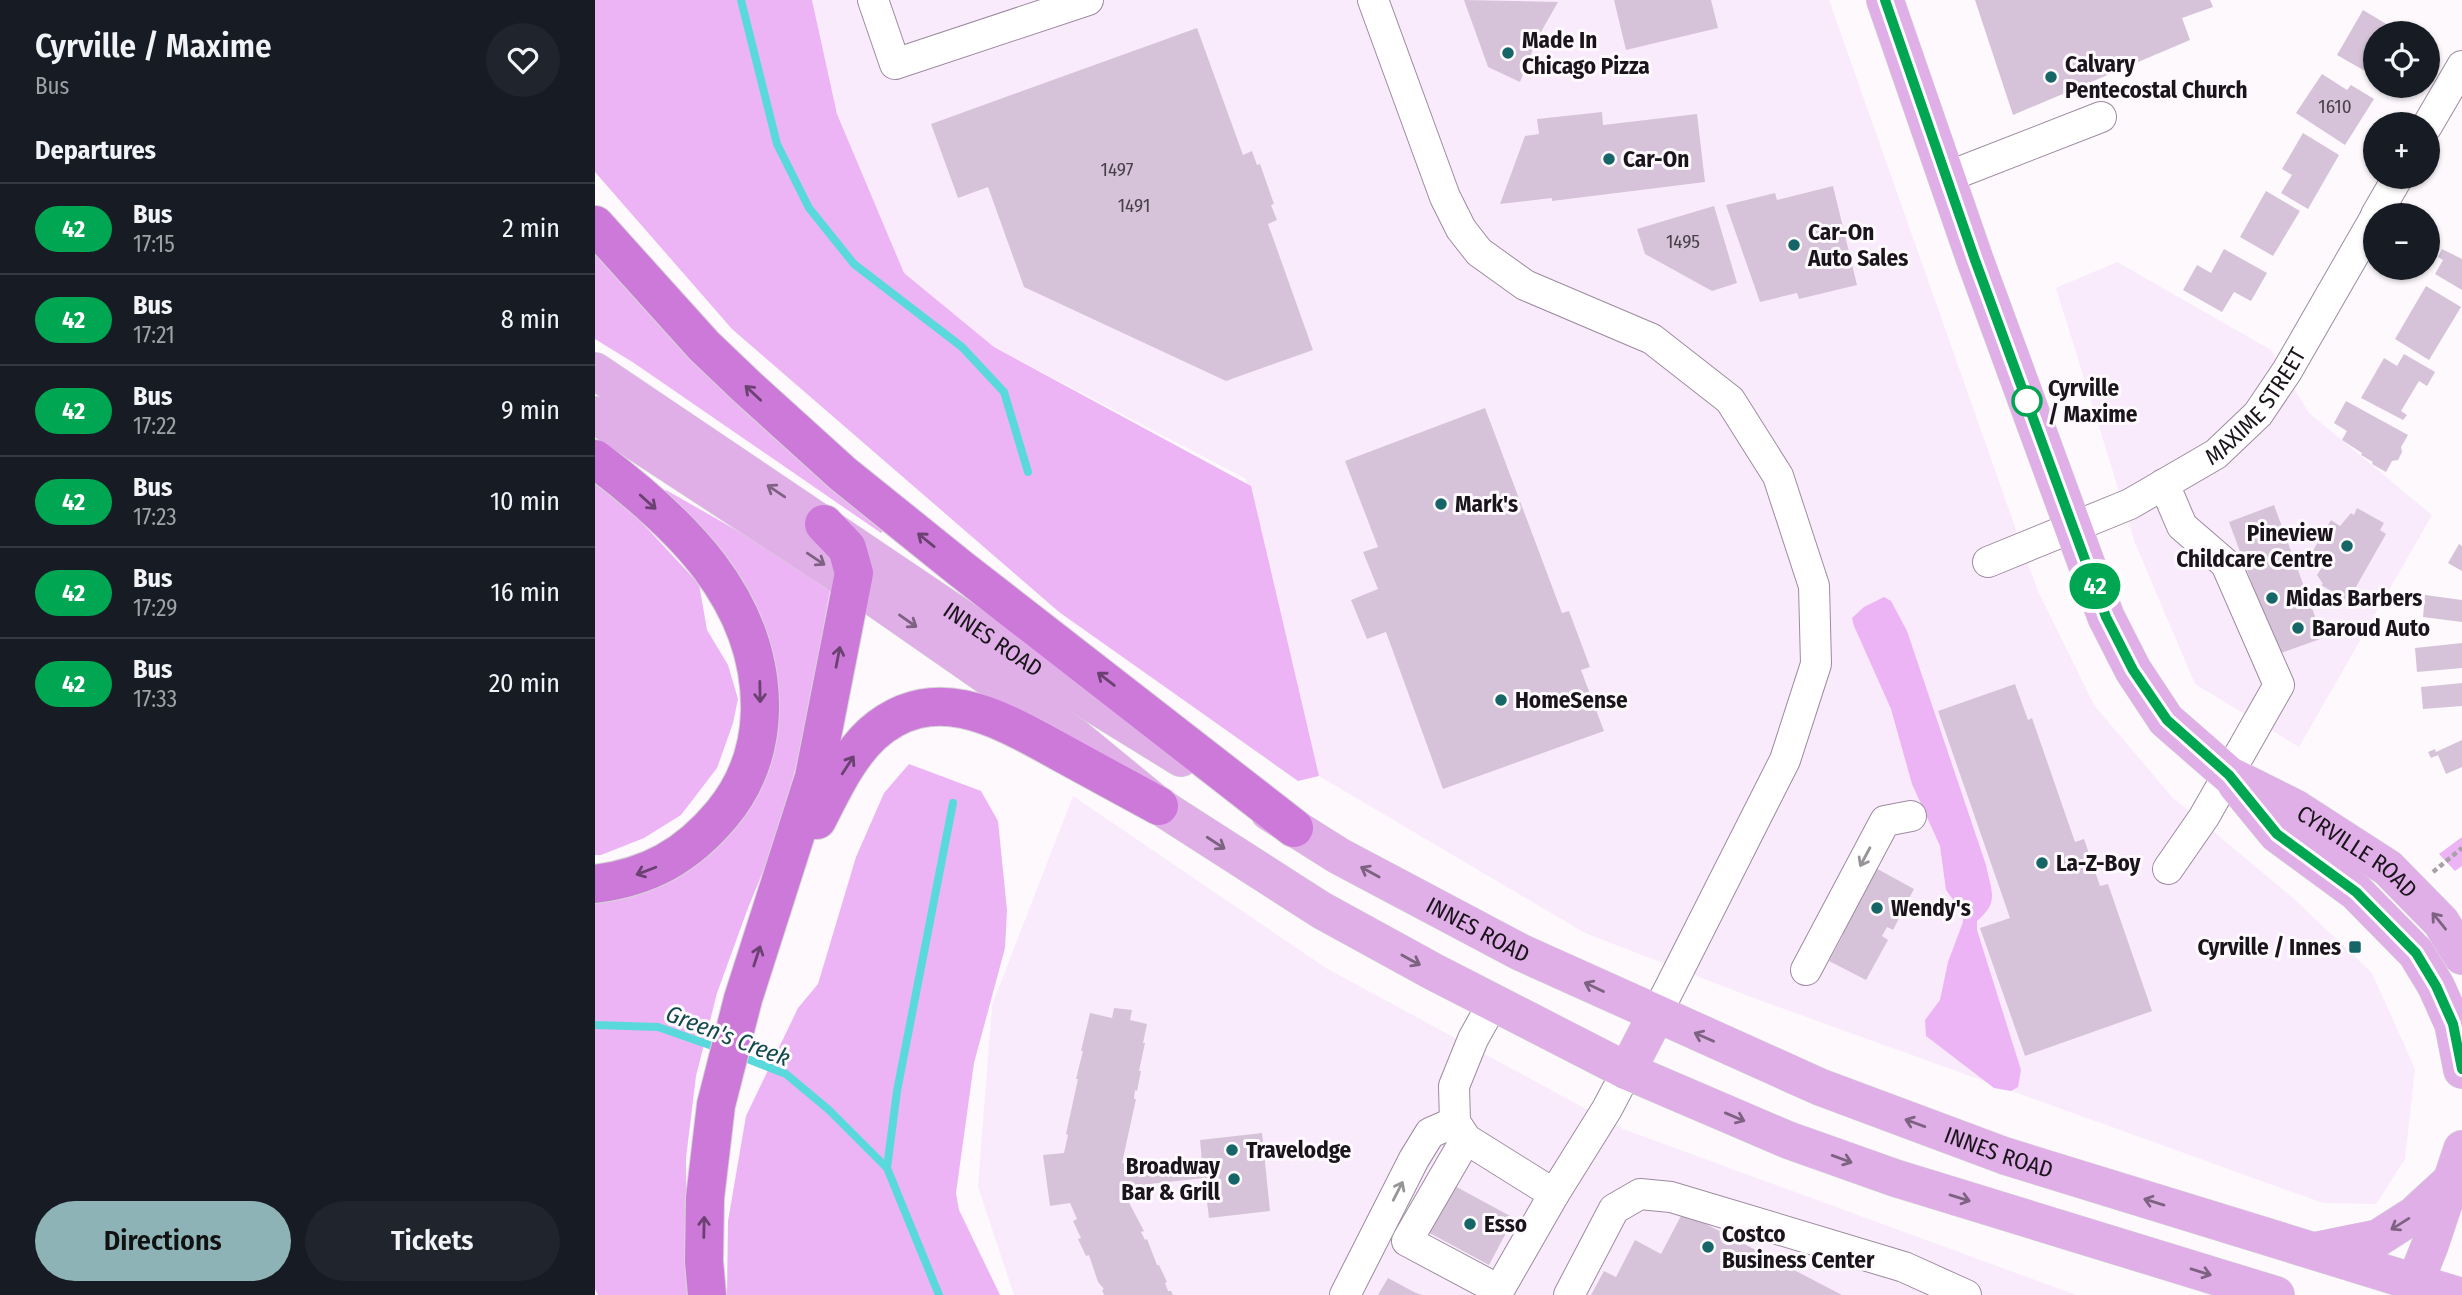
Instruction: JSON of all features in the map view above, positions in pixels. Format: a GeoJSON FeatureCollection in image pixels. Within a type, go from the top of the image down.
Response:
{"type":"FeatureCollection","features":[{"type":"Feature","properties":{"kind":"highway"},"geometry":{"type":"LineString","coordinates":[[595,225],[704,346],[843,474],[1294,828]]}},
{"type":"Feature","properties":{"kind":"highway"},"geometry":{"type":"LineString","coordinates":[[595,459],[674,526],[705,558],[743,621],[760,680],[758,738],[747,776],[714,825],[688,849],[661,865],[632,877],[595,884]]}},
{"type":"Feature","properties":{"kind":"highway"},"geometry":{"type":"LineString","coordinates":[[706,1295],[705,1198],[716,1105],[743,999],[814,777],[854,573],[848,548],[824,524]]}},
{"type":"Feature","properties":{"kind":"highway"},"geometry":{"type":"LineString","coordinates":[[771,912],[828,799],[860,747],[884,726],[916,710],[949,706],[983,713],[1009,724],[1159,806]]}},
{"type":"Feature","properties":{"kind":"main road","name":"CYRVILLE ROAD"},"geometry":{"type":"LineString","coordinates":[[1885,0],[1975,260],[2106,617],[2133,670],[2167,720],[2229,775],[2277,834],[2356,892],[2416,953],[2436,986],[2453,1024],[2462,1070]]}},
{"type":"Feature","properties":{"kind":"main road","name":"INNES ROAD"},"geometry":{"type":"LineString","coordinates":[[595,371],[1040,671],[1339,856],[1520,952],[1821,1087],[2005,1156],[2315,1251],[2412,1289],[2456,1295]]}},
{"type":"Feature","properties":{"kind":"main road","name":"INNES ROAD"},"geometry":{"type":"LineString","coordinates":[[595,415],[730,501],[1075,737],[1159,806],[1321,910],[1493,1003],[1627,1071],[1788,1140],[1895,1178],[2275,1295]]}},
{"type":"Feature","properties":{"kind":"main road","name":"CYRVILLE ROAD"},"geometry":{"type":"LineString","coordinates":[[2229,775],[2295,808],[2388,868],[2441,922],[2462,956]]}},
{"type":"Feature","properties":{"kind":"main road"},"geometry":{"type":"LineString","coordinates":[[1627,1071],[1656,1015]]}},
{"type":"Feature","properties":{"kind":"main road"},"geometry":{"type":"LineString","coordinates":[[2315,1251],[2378,1237],[2414,1215],[2457,1164]]}},
{"type":"Feature","properties":{"kind":"main road"},"geometry":{"type":"LineString","coordinates":[[2412,1289],[2457,1164]]}},
{"type":"Feature","properties":{"kind":"street"},"geometry":{"type":"LineString","coordinates":[[873,0],[895,64],[1088,0]]}},
{"type":"Feature","properties":{"kind":"street"},"geometry":{"type":"LineString","coordinates":[[1373,0],[1445,197],[1461,229],[1479,252],[1525,285],[1652,339],[1730,400],[1778,475],[1814,586],[1816,664],[1785,760],[1656,1015]]}},
{"type":"Feature","properties":{"kind":"street"},"geometry":{"type":"LineString","coordinates":[[2435,112],[2462,66]]}},
{"type":"Feature","properties":{"kind":"street"},"geometry":{"type":"LineString","coordinates":[[1947,177],[2101,117]]}},
{"type":"Feature","properties":{"kind":"street","name":"MAXIME STREET"},"geometry":{"type":"LineString","coordinates":[[1988,562],[2130,504],[2216,454],[2258,414],[2287,371],[2363,239]]}},
{"type":"Feature","properties":{"kind":"street"},"geometry":{"type":"LineString","coordinates":[[2164,484],[2182,526],[2226,564],[2279,685],[2229,775],[2168,869]]}},
{"type":"Feature","properties":{"kind":"street"},"geometry":{"type":"LineString","coordinates":[[1806,970],[1885,821],[1911,816]]}},
{"type":"Feature","properties":{"kind":"street"},"geometry":{"type":"LineString","coordinates":[[1407,1241],[1461,1130],[1454,1086],[1473,1040],[1493,1003]]}},
{"type":"Feature","properties":{"kind":"street"},"geometry":{"type":"LineString","coordinates":[[1373,1243],[1407,1241],[1498,1292],[1627,1071]]}},
{"type":"Feature","properties":{"kind":"street"},"geometry":{"type":"LineString","coordinates":[[1345,1295],[1430,1133],[1461,1130],[1553,1195]]}},
{"type":"Feature","properties":{"kind":"street"},"geometry":{"type":"LineString","coordinates":[[1569,1295],[1615,1209],[1640,1194],[1671,1197],[1891,1263],[1966,1295]]}},
{"type":"Feature","properties":{"kind":"path"},"geometry":{"type":"LineString","coordinates":[[2411,889],[2462,848]]}},
{"type":"Feature","properties":{"kind":"shaded area"},"geometry":{"type":"Polygon","coordinates":[[[595,0],[812,0],[837,114],[904,273],[994,347],[1251,486],[1319,776],[1298,781],[1059,612],[732,329],[595,172],[595,0]]]}},
{"type":"Feature","properties":{"kind":"shaded area"},"geometry":{"type":"Polygon","coordinates":[[[812,0],[1829,0],[2037,589],[2094,705],[2172,797],[2292,897],[2372,973],[2415,1069],[2405,1159],[2376,1204],[2323,1203],[1759,1000],[1585,933],[1319,776],[1246,479],[994,347],[904,273],[837,114],[812,0]]]}},
{"type":"Feature","properties":{"kind":"shaded area"},"geometry":{"type":"Polygon","coordinates":[[[595,242],[889,523],[881,533],[595,339],[595,242]]]}},
{"type":"Feature","properties":{"kind":"shaded area"},"geometry":{"type":"Polygon","coordinates":[[[2117,262],[2271,350],[2309,413],[2432,515],[2299,747],[2195,684],[2135,543],[2056,288],[2117,262]]]}},
{"type":"Feature","properties":{"kind":"shaded area"},"geometry":{"type":"Polygon","coordinates":[[[595,481],[632,512],[699,584],[707,630],[728,665],[738,699],[733,723],[717,768],[681,815],[644,838],[601,855],[595,855],[595,481]]]}},
{"type":"Feature","properties":{"kind":"shaded area"},"geometry":{"type":"Polygon","coordinates":[[[666,490],[789,560],[830,590],[807,724],[778,835],[717,993],[696,1076],[686,1158],[687,1295],[598,1295],[595,1289],[595,898],[730,832],[775,662],[755,602],[720,555],[662,495],[666,490]]]}},
{"type":"Feature","properties":{"kind":"shaded area"},"geometry":{"type":"Polygon","coordinates":[[[1884,597],[1891,601],[1907,631],[1986,865],[1992,896],[1989,908],[1977,921],[1977,930],[2021,1070],[2018,1087],[2011,1091],[1994,1088],[1926,1036],[1925,1020],[1940,1000],[1948,962],[1963,922],[1963,913],[1946,890],[1940,846],[1912,784],[1891,709],[1852,618],[1864,607],[1884,597]]]}},
{"type":"Feature","properties":{"kind":"shaded area"},"geometry":{"type":"Polygon","coordinates":[[[909,764],[981,791],[998,821],[1007,910],[1005,948],[974,1063],[956,1193],[959,1210],[1000,1295],[727,1295],[728,1221],[746,1116],[798,1008],[818,984],[856,857],[884,793],[909,764]]]}},
{"type":"Feature","properties":{"kind":"shaded area"},"geometry":{"type":"Polygon","coordinates":[[[1073,796],[1326,968],[1623,1129],[2076,1295],[1014,1295],[978,1187],[992,1005],[1073,796]]]}},
{"type":"Feature","properties":{"kind":"shaded area"},"geometry":{"type":"Polygon","coordinates":[[[2462,837],[2462,866],[2455,871],[2439,854],[2462,837]]]}},
{"type":"Feature","properties":{"kind":"building"},"geometry":{"type":"Polygon","coordinates":[[[1464,0],[1558,2],[1537,39],[1520,82],[1488,67],[1464,0]]]}},
{"type":"Feature","properties":{"kind":"building"},"geometry":{"type":"Polygon","coordinates":[[[1614,0],[1711,0],[1718,28],[1626,50],[1614,0]]]}},
{"type":"Feature","properties":{"kind":"building","name":"Calvary Pentecostal Church"},"geometry":{"type":"Polygon","coordinates":[[[1975,0],[2210,0],[2213,7],[2182,18],[2190,40],[2013,115],[1975,0]]]}},
{"type":"Feature","properties":{"kind":"building"},"geometry":{"type":"Polygon","coordinates":[[[2363,10],[2381,21],[2363,21],[2363,70],[2337,55],[2363,10]]]}},
{"type":"Feature","properties":{"kind":"building"},"geometry":{"type":"Polygon","coordinates":[[[1197,28],[1243,155],[1252,151],[1257,165],[1260,164],[1277,220],[1268,224],[1313,350],[1226,381],[1024,287],[988,187],[958,198],[931,124],[1197,28]]]}},
{"type":"Feature","properties":{"kind":"building"},"geometry":{"type":"Polygon","coordinates":[[[2322,74],[2347,90],[2351,85],[2363,92],[2363,98],[2374,99],[2366,112],[2363,112],[2363,116],[2345,145],[2296,113],[2322,74]]]}},
{"type":"Feature","properties":{"kind":"building","name":"Car-On"},"geometry":{"type":"Polygon","coordinates":[[[1602,112],[1603,125],[1697,114],[1705,182],[1552,201],[1552,198],[1500,204],[1525,136],[1539,134],[1537,119],[1602,112]]]}},
{"type":"Feature","properties":{"kind":"building"},"geometry":{"type":"Polygon","coordinates":[[[2303,133],[2339,155],[2308,209],[2281,193],[2292,175],[2282,169],[2303,133]]]}},
{"type":"Feature","properties":{"kind":"building","name":"Car-On Auto Sales"},"geometry":{"type":"Polygon","coordinates":[[[1833,186],[1857,285],[1799,299],[1797,293],[1760,302],[1726,205],[1775,193],[1777,200],[1833,186]]]}},
{"type":"Feature","properties":{"kind":"building"},"geometry":{"type":"Polygon","coordinates":[[[2266,191],[2300,211],[2273,256],[2240,237],[2266,191]]]}},
{"type":"Feature","properties":{"kind":"building"},"geometry":{"type":"Polygon","coordinates":[[[1714,206],[1737,283],[1712,291],[1645,254],[1637,229],[1714,206]]]}},
{"type":"Feature","properties":{"kind":"building"},"geometry":{"type":"Polygon","coordinates":[[[2224,249],[2267,273],[2251,301],[2234,292],[2222,312],[2183,290],[2197,265],[2211,273],[2224,249]]]}},
{"type":"Feature","properties":{"kind":"building"},"geometry":{"type":"Polygon","coordinates":[[[2442,249],[2462,259],[2462,290],[2440,277],[2443,260],[2440,253],[2442,249]]]}},
{"type":"Feature","properties":{"kind":"building"},"geometry":{"type":"Polygon","coordinates":[[[2426,286],[2461,307],[2429,360],[2395,339],[2426,286]]]}},
{"type":"Feature","properties":{"kind":"building"},"geometry":{"type":"Polygon","coordinates":[[[2404,354],[2435,372],[2427,386],[2419,381],[2401,411],[2407,415],[2403,420],[2361,398],[2384,358],[2397,366],[2404,354]]]}},
{"type":"Feature","properties":{"kind":"building"},"geometry":{"type":"Polygon","coordinates":[[[2346,401],[2408,435],[2398,460],[2392,461],[2386,472],[2342,440],[2347,431],[2334,423],[2346,401]]]}},
{"type":"Feature","properties":{"kind":"building"},"geometry":{"type":"Polygon","coordinates":[[[1485,408],[1562,613],[1569,611],[1590,667],[1581,670],[1604,731],[1443,789],[1386,632],[1367,639],[1351,600],[1378,589],[1363,552],[1378,547],[1345,461],[1485,408]]]}},
{"type":"Feature","properties":{"kind":"building"},"geometry":{"type":"Polygon","coordinates":[[[2274,505],[2323,638],[2278,654],[2229,522],[2274,505]]]}},
{"type":"Feature","properties":{"kind":"building","name":"Pineview Childcare Centre"},"geometry":{"type":"Polygon","coordinates":[[[2357,508],[2384,523],[2380,530],[2386,534],[2348,601],[2321,585],[2323,584],[2317,575],[2322,567],[2308,559],[2331,520],[2340,526],[2351,513],[2354,515],[2357,508]]]}},
{"type":"Feature","properties":{"kind":"building"},"geometry":{"type":"Polygon","coordinates":[[[2459,544],[2462,546],[2462,571],[2448,563],[2459,544]]]}},
{"type":"Feature","properties":{"kind":"building"},"geometry":{"type":"Polygon","coordinates":[[[2425,595],[2462,600],[2462,622],[2423,617],[2425,595]]]}},
{"type":"Feature","properties":{"kind":"building"},"geometry":{"type":"Polygon","coordinates":[[[2462,643],[2462,668],[2417,672],[2415,648],[2462,643]]]}},
{"type":"Feature","properties":{"kind":"building"},"geometry":{"type":"Polygon","coordinates":[[[2462,683],[2462,706],[2423,709],[2421,687],[2462,683]]]}},
{"type":"Feature","properties":{"kind":"building","name":"La-Z-Boy"},"geometry":{"type":"Polygon","coordinates":[[[2015,684],[2028,720],[2032,718],[2075,842],[2084,839],[2100,886],[2108,884],[2152,1011],[2025,1056],[1980,928],[2010,918],[1938,711],[2015,684]]]}},
{"type":"Feature","properties":{"kind":"building"},"geometry":{"type":"Polygon","coordinates":[[[2462,740],[2462,767],[2446,774],[2438,755],[2431,758],[2428,752],[2435,749],[2436,752],[2462,740]]]}},
{"type":"Feature","properties":{"kind":"building","name":"Wendy's"},"geometry":{"type":"Polygon","coordinates":[[[1872,866],[1914,889],[1893,930],[1887,927],[1882,936],[1888,940],[1866,980],[1829,961],[1843,935],[1837,932],[1872,866]]]}},
{"type":"Feature","properties":{"kind":"building","name":"Travelodge"},"geometry":{"type":"Polygon","coordinates":[[[1114,1008],[1132,1010],[1130,1020],[1147,1024],[1141,1071],[1137,1091],[1135,1090],[1136,1099],[1122,1163],[1146,1169],[1202,1163],[1200,1140],[1262,1133],[1270,1211],[1209,1218],[1204,1178],[1149,1184],[1149,1187],[1126,1197],[1167,1282],[1168,1291],[1173,1295],[1104,1295],[1104,1289],[1098,1282],[1089,1255],[1086,1256],[1078,1239],[1081,1238],[1073,1221],[1077,1219],[1070,1203],[1050,1206],[1043,1155],[1064,1153],[1090,1013],[1112,1018],[1114,1008]]]}},
{"type":"Feature","properties":{"kind":"building","name":"Esso"},"geometry":{"type":"Polygon","coordinates":[[[1451,1184],[1514,1218],[1489,1265],[1426,1231],[1451,1184]]]}},
{"type":"Feature","properties":{"kind":"building","name":"Costco Business Center"},"geometry":{"type":"Polygon","coordinates":[[[1683,1212],[1842,1295],[1591,1295],[1604,1271],[1616,1277],[1635,1240],[1661,1254],[1683,1212]]]}},
{"type":"Feature","properties":{"kind":"building"},"geometry":{"type":"Polygon","coordinates":[[[1388,1278],[1414,1292],[1422,1295],[1378,1295],[1388,1278]]]}},
{"type":"Feature","properties":{"kind":"waterway"},"geometry":{"type":"LineString","coordinates":[[741,0],[777,144],[809,208],[854,264],[962,347],[1004,392],[1028,472]]}},
{"type":"Feature","properties":{"kind":"waterway"},"geometry":{"type":"LineString","coordinates":[[887,1168],[897,1091],[953,803]]}},
{"type":"Feature","properties":{"kind":"waterway","name":"Green's Creek"},"geometry":{"type":"LineString","coordinates":[[595,1025],[658,1027],[721,1049]]}},
{"type":"Feature","properties":{"kind":"waterway","name":"Green's Creek"},"geometry":{"type":"LineString","coordinates":[[740,1056],[786,1074],[829,1110],[887,1168],[939,1295]]}},
{"type":"Feature","properties":{"kind":"bus line","name":"42"},"geometry":{"type":"LineString","coordinates":[[1885,0],[1975,260],[2106,617],[2133,670],[2167,720],[2229,775],[2277,834],[2356,892],[2416,953],[2436,986],[2453,1024],[2462,1069]]}},
{"type":"Feature","properties":{"kind":"place","name":"Made In Chicago Pizza"},"geometry":{"type":"Point","coordinates":[1508,53]}},
{"type":"Feature","properties":{"kind":"place","name":"Calvary Pentecostal Church"},"geometry":{"type":"Point","coordinates":[2051,77]}},
{"type":"Feature","properties":{"kind":"place","name":"Car-On"},"geometry":{"type":"Point","coordinates":[1609,159]}},
{"type":"Feature","properties":{"kind":"place","name":"Car-On Auto Sales"},"geometry":{"type":"Point","coordinates":[1794,245]}},
{"type":"Feature","properties":{"kind":"place","name":"Cyrville / Maxime"},"geometry":{"type":"Point","coordinates":[2027,401]}},
{"type":"Feature","properties":{"kind":"place","name":"Mark's"},"geometry":{"type":"Point","coordinates":[1441,504]}},
{"type":"Feature","properties":{"kind":"place","name":"Pineview Childcare Centre"},"geometry":{"type":"Point","coordinates":[2347,546]}},
{"type":"Feature","properties":{"kind":"place","name":"Midas Barbers"},"geometry":{"type":"Point","coordinates":[2272,598]}},
{"type":"Feature","properties":{"kind":"place","name":"Baroud Auto"},"geometry":{"type":"Point","coordinates":[2298,628]}},
{"type":"Feature","properties":{"kind":"place","name":"HomeSense"},"geometry":{"type":"Point","coordinates":[1501,700]}},
{"type":"Feature","properties":{"kind":"place","name":"La-Z-Boy"},"geometry":{"type":"Point","coordinates":[2042,863]}},
{"type":"Feature","properties":{"kind":"place","name":"Wendy's"},"geometry":{"type":"Point","coordinates":[1877,908]}},
{"type":"Feature","properties":{"kind":"place","name":"Cyrville / Innes"},"geometry":{"type":"Point","coordinates":[2355,947]}},
{"type":"Feature","properties":{"kind":"place","name":"Travelodge"},"geometry":{"type":"Point","coordinates":[1232,1150]}},
{"type":"Feature","properties":{"kind":"place","name":"Broadway Bar & Grill"},"geometry":{"type":"Point","coordinates":[1234,1179]}},
{"type":"Feature","properties":{"kind":"place","name":"Esso"},"geometry":{"type":"Point","coordinates":[1470,1224]}},
{"type":"Feature","properties":{"kind":"place","name":"Costco Business Center"},"geometry":{"type":"Point","coordinates":[1708,1247]}}]}
